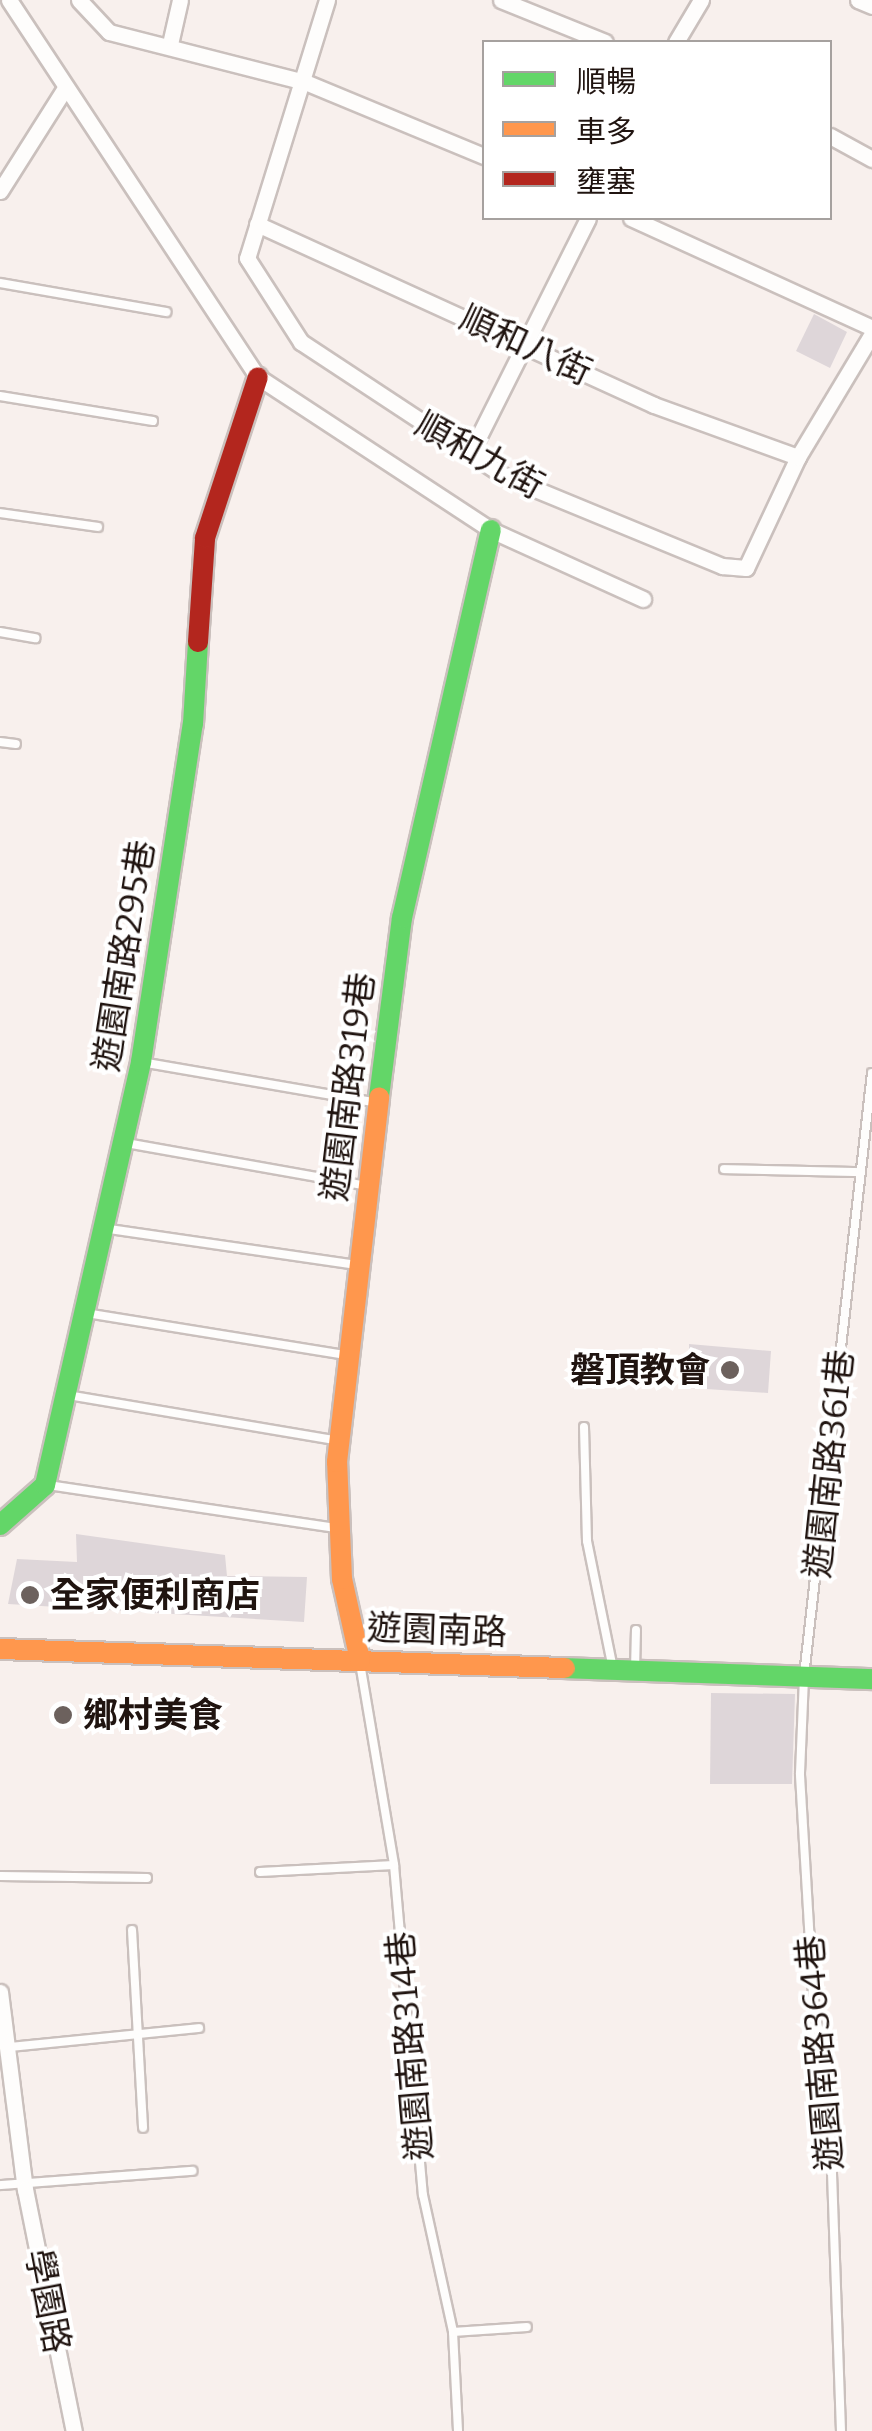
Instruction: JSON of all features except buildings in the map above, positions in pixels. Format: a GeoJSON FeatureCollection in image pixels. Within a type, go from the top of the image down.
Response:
{"type":"FeatureCollection","features":[{"type":"Feature","properties":{"kind":"street"},"geometry":{"type":"LineString","coordinates":[[9,0],[258,378],[491,530],[643,599]]}},
{"type":"Feature","properties":{"kind":"street"},"geometry":{"type":"LineString","coordinates":[[80,0],[109,32],[170,44],[305,82],[482,155]]}},
{"type":"Feature","properties":{"kind":"street"},"geometry":{"type":"LineString","coordinates":[[170,44],[180,0]]}},
{"type":"Feature","properties":{"kind":"street","name":"順和九街"},"geometry":{"type":"LineString","coordinates":[[327,0],[305,82],[247,258],[301,342],[388,403],[472,450],[506,477],[722,566],[746,568],[798,457],[872,331]]}},
{"type":"Feature","properties":{"kind":"street"},"geometry":{"type":"LineString","coordinates":[[501,0],[600,40]]}},
{"type":"Feature","properties":{"kind":"street"},"geometry":{"type":"LineString","coordinates":[[677,40],[700,0]]}},
{"type":"Feature","properties":{"kind":"street"},"geometry":{"type":"LineString","coordinates":[[858,0],[872,6]]}},
{"type":"Feature","properties":{"kind":"street"},"geometry":{"type":"LineString","coordinates":[[0,191],[65,88]]}},
{"type":"Feature","properties":{"kind":"street"},"geometry":{"type":"LineString","coordinates":[[832,137],[872,158]]}},
{"type":"Feature","properties":{"kind":"street"},"geometry":{"type":"LineString","coordinates":[[472,450],[529,344],[587,220]]}},
{"type":"Feature","properties":{"kind":"street"},"geometry":{"type":"LineString","coordinates":[[634,220],[872,331]]}},
{"type":"Feature","properties":{"kind":"street","name":"順和八街"},"geometry":{"type":"LineString","coordinates":[[257,224],[529,344],[654,405],[798,457]]}},
{"type":"Feature","properties":{"kind":"street","name":"遊園南路295巷"},"geometry":{"type":"LineString","coordinates":[[45,1484],[141,1062],[193,724],[206,538],[258,378]]}},
{"type":"Feature","properties":{"kind":"street","name":"遊園南路319巷"},"geometry":{"type":"LineString","coordinates":[[360,1660],[342,1579],[340,1528],[340,1440],[358,1266],[402,918],[491,530]]}},
{"type":"Feature","properties":{"kind":"street"},"geometry":{"type":"LineString","coordinates":[[0,1526],[45,1484]]}},
{"type":"Feature","properties":{"kind":"street","name":"遊園南路"},"geometry":{"type":"LineString","coordinates":[[0,1648],[872,1679]]}},
{"type":"Feature","properties":{"kind":"street","name":"學園路"},"geometry":{"type":"LineString","coordinates":[[0,1992],[24,2183],[74,2431]]}},
{"type":"Feature","properties":{"kind":"lane"},"geometry":{"type":"LineString","coordinates":[[0,283],[167,312]]}},
{"type":"Feature","properties":{"kind":"lane"},"geometry":{"type":"LineString","coordinates":[[0,396],[153,421]]}},
{"type":"Feature","properties":{"kind":"lane"},"geometry":{"type":"LineString","coordinates":[[0,513],[98,528]]}},
{"type":"Feature","properties":{"kind":"lane"},"geometry":{"type":"LineString","coordinates":[[0,632],[35,638]]}},
{"type":"Feature","properties":{"kind":"lane"},"geometry":{"type":"LineString","coordinates":[[0,742],[16,744]]}},
{"type":"Feature","properties":{"kind":"lane"},"geometry":{"type":"LineString","coordinates":[[141,1062],[378,1103]]}},
{"type":"Feature","properties":{"kind":"lane","name":"遊園南路361巷"},"geometry":{"type":"LineString","coordinates":[[804,1676],[861,1172],[868,1147],[872,1073]]}},
{"type":"Feature","properties":{"kind":"lane"},"geometry":{"type":"LineString","coordinates":[[123,1142],[368,1186]]}},
{"type":"Feature","properties":{"kind":"lane"},"geometry":{"type":"LineString","coordinates":[[724,1168],[861,1172]]}},
{"type":"Feature","properties":{"kind":"lane"},"geometry":{"type":"LineString","coordinates":[[104,1228],[358,1266]]}},
{"type":"Feature","properties":{"kind":"lane"},"geometry":{"type":"LineString","coordinates":[[84,1313],[348,1356]]}},
{"type":"Feature","properties":{"kind":"lane"},"geometry":{"type":"LineString","coordinates":[[66,1394],[340,1440]]}},
{"type":"Feature","properties":{"kind":"lane"},"geometry":{"type":"LineString","coordinates":[[584,1427],[587,1541],[612,1669]]}},
{"type":"Feature","properties":{"kind":"lane"},"geometry":{"type":"LineString","coordinates":[[45,1484],[340,1528]]}},
{"type":"Feature","properties":{"kind":"lane"},"geometry":{"type":"LineString","coordinates":[[635,1670],[636,1630]]}},
{"type":"Feature","properties":{"kind":"lane","name":"遊園南路314巷"},"geometry":{"type":"LineString","coordinates":[[360,1660],[394,1865],[424,2195],[453,2332],[458,2431]]}},
{"type":"Feature","properties":{"kind":"lane","name":"遊園南路364巷"},"geometry":{"type":"LineString","coordinates":[[804,1676],[800,1773],[813,1994],[830,2115],[840,2431]]}},
{"type":"Feature","properties":{"kind":"lane"},"geometry":{"type":"LineString","coordinates":[[260,1872],[394,1865]]}},
{"type":"Feature","properties":{"kind":"lane"},"geometry":{"type":"LineString","coordinates":[[0,1876],[147,1878]]}},
{"type":"Feature","properties":{"kind":"lane"},"geometry":{"type":"LineString","coordinates":[[132,1930],[143,2128]]}},
{"type":"Feature","properties":{"kind":"lane"},"geometry":{"type":"LineString","coordinates":[[8,2048],[198,2028]]}},
{"type":"Feature","properties":{"kind":"lane"},"geometry":{"type":"LineString","coordinates":[[0,2185],[192,2171]]}},
{"type":"Feature","properties":{"kind":"lane"},"geometry":{"type":"LineString","coordinates":[[453,2332],[527,2327]]}},
{"type":"Feature","properties":{"kind":"traffic: fast"},"geometry":{"type":"LineString","coordinates":[[379,1097],[402,918],[491,530]]}},
{"type":"Feature","properties":{"kind":"traffic: fast"},"geometry":{"type":"LineString","coordinates":[[0,1525],[45,1485],[141,1062],[193,724],[198,642]]}},
{"type":"Feature","properties":{"kind":"traffic: fast"},"geometry":{"type":"LineString","coordinates":[[565,1668],[872,1679]]}},
{"type":"Feature","properties":{"kind":"traffic: slow"},"geometry":{"type":"LineString","coordinates":[[360,1660],[342,1579],[337,1462],[379,1097]]}},
{"type":"Feature","properties":{"kind":"traffic: slow"},"geometry":{"type":"LineString","coordinates":[[0,1649],[565,1668]]}},
{"type":"Feature","properties":{"kind":"traffic: jam"},"geometry":{"type":"LineString","coordinates":[[198,642],[205,538],[258,377]]}},
{"type":"Feature","properties":{"kind":"place","name":"磐頂教會"},"geometry":{"type":"Point","coordinates":[730,1370]}},
{"type":"Feature","properties":{"kind":"place","name":"全家便利商店"},"geometry":{"type":"Point","coordinates":[30,1595]}},
{"type":"Feature","properties":{"kind":"place","name":"鄉村美食"},"geometry":{"type":"Point","coordinates":[63,1715]}}]}
